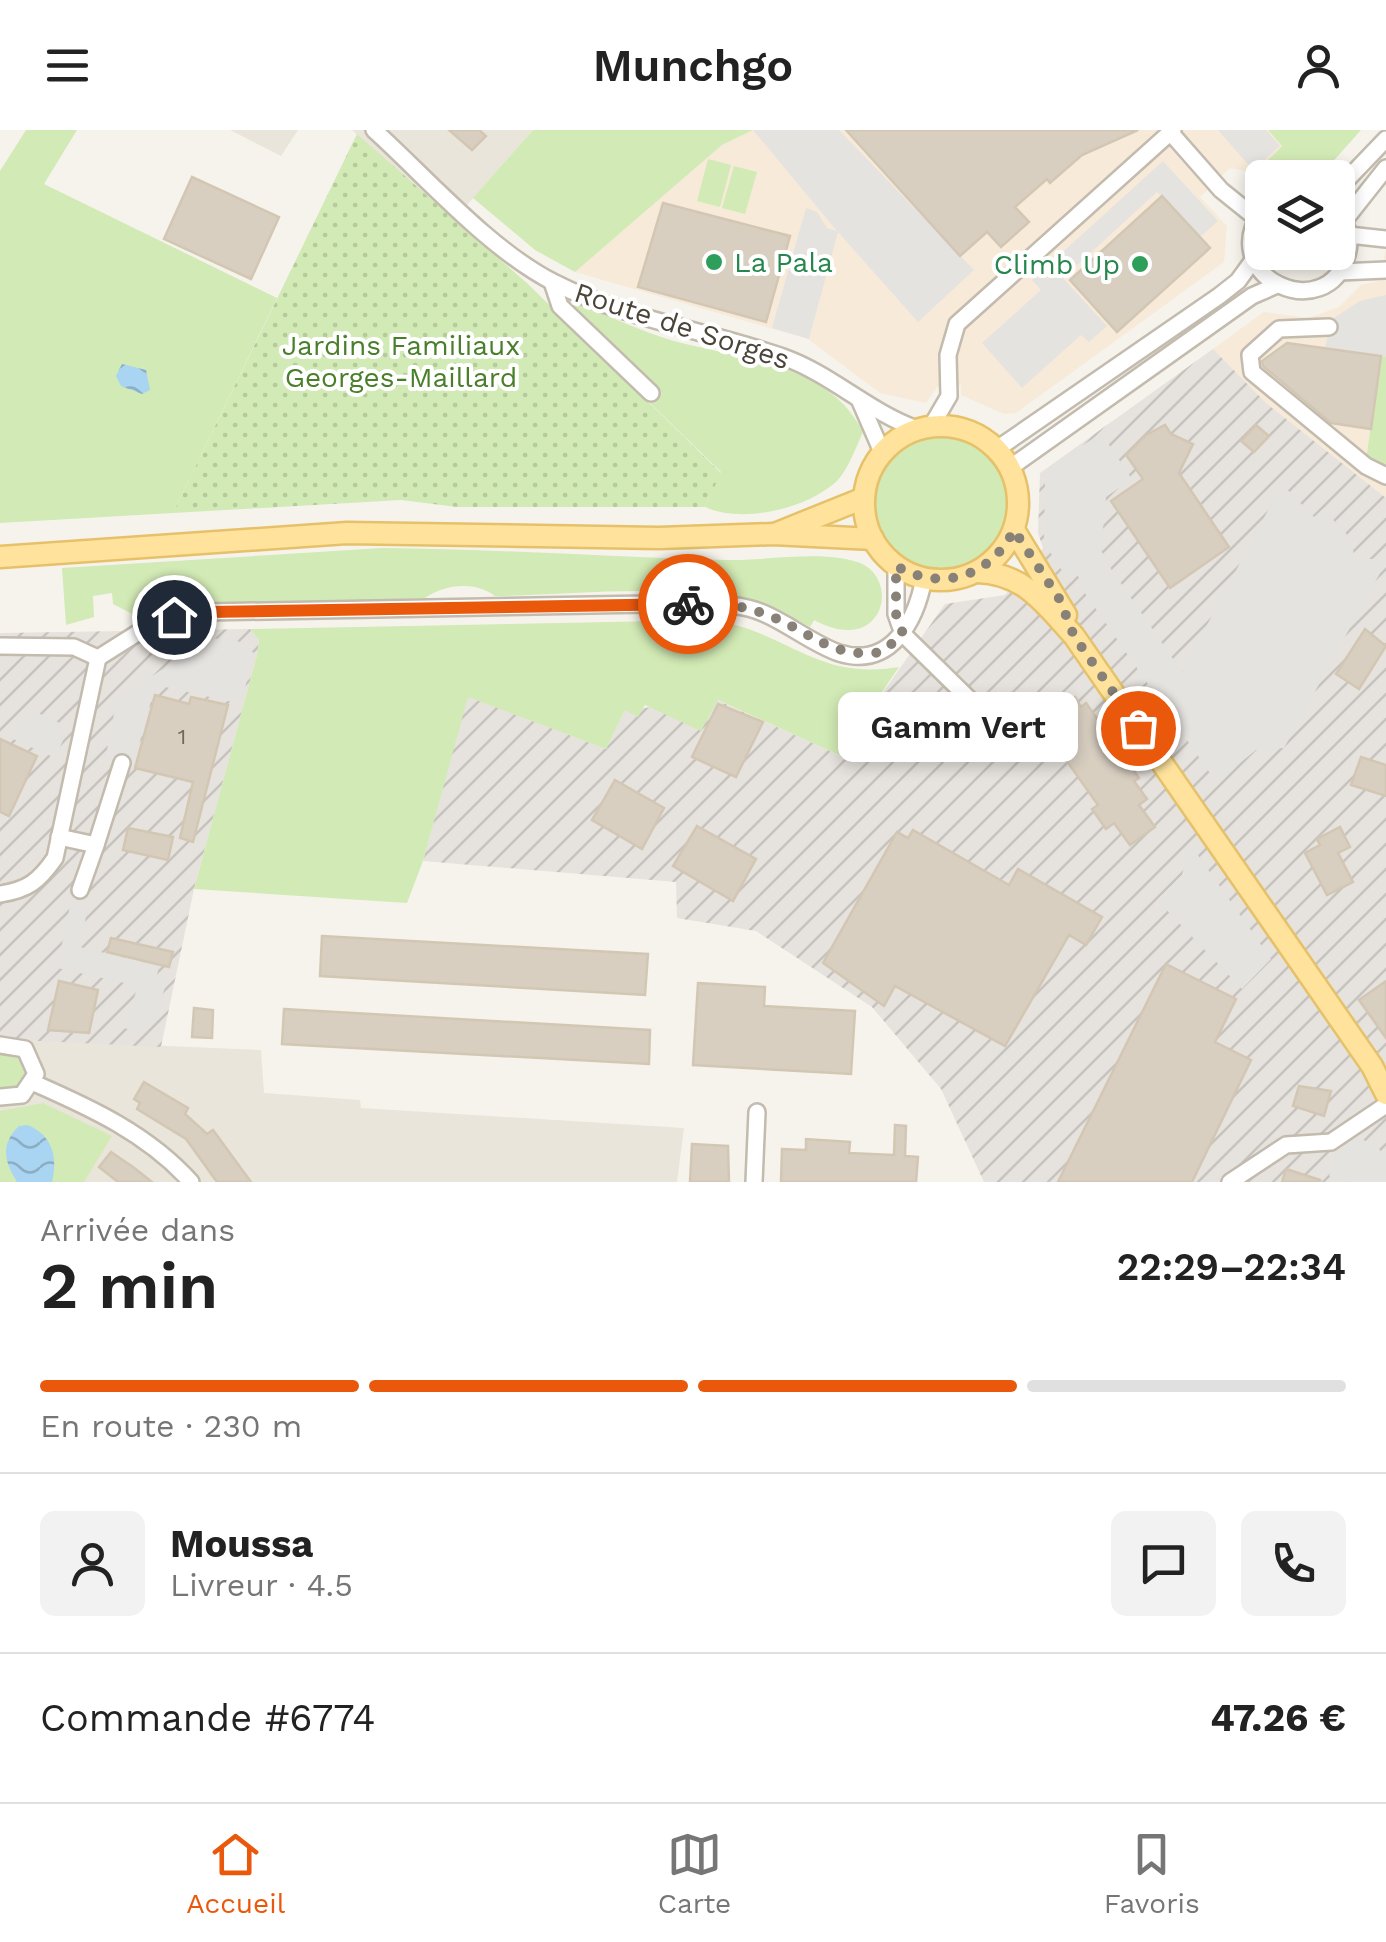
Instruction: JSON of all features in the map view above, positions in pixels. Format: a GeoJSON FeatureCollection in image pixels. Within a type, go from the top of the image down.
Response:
{"type":"FeatureCollection","features":[{"type":"Feature","properties":{"kind":"main road"},"geometry":{"type":"LineString","coordinates":[[978,572],[1006,547],[1014,530],[1018,498],[1011,468],[997,448],[978,434],[956,426],[924,427],[882,452],[869,473],[864,498],[873,539],[896,566],[924,578],[952,580],[978,572],[999,574],[1034,590],[1074,636],[1379,1074],[1386,1094]]}},
{"type":"Feature","properties":{"kind":"main road"},"geometry":{"type":"LineString","coordinates":[[773,534],[864,498]]}},
{"type":"Feature","properties":{"kind":"main road"},"geometry":{"type":"LineString","coordinates":[[1014,530],[1060,600],[1074,636]]}},
{"type":"Feature","properties":{"kind":"main road"},"geometry":{"type":"LineString","coordinates":[[0,558],[347,534],[659,538],[773,534],[873,539]]}},
{"type":"Feature","properties":{"kind":"street","name":"Route de Sorges"},"geometry":{"type":"LineString","coordinates":[[374,130],[518,261],[552,282],[664,326],[785,358],[859,399],[924,427]]}},
{"type":"Feature","properties":{"kind":"street"},"geometry":{"type":"LineString","coordinates":[[924,427],[948,396],[951,337],[966,316],[1172,131],[1221,190],[1245,205]]}},
{"type":"Feature","properties":{"kind":"street"},"geometry":{"type":"LineString","coordinates":[[1355,171],[1386,139]]}},
{"type":"Feature","properties":{"kind":"street"},"geometry":{"type":"LineString","coordinates":[[1355,208],[1386,168]]}},
{"type":"Feature","properties":{"kind":"street"},"geometry":{"type":"LineString","coordinates":[[1355,226],[1386,239]]}},
{"type":"Feature","properties":{"kind":"street"},"geometry":{"type":"LineString","coordinates":[[1011,468],[1252,296],[1277,285],[1311,290],[1340,272],[1360,268],[1386,270]]}},
{"type":"Feature","properties":{"kind":"street"},"geometry":{"type":"LineString","coordinates":[[997,448],[1219,296],[1246,270]]}},
{"type":"Feature","properties":{"kind":"street"},"geometry":{"type":"LineString","coordinates":[[1264,270],[1277,285]]}},
{"type":"Feature","properties":{"kind":"street"},"geometry":{"type":"LineString","coordinates":[[552,282],[560,306],[651,394]]}},
{"type":"Feature","properties":{"kind":"street"},"geometry":{"type":"LineString","coordinates":[[1329,327],[1279,329],[1250,355],[1252,372],[1366,466],[1386,476]]}},
{"type":"Feature","properties":{"kind":"street"},"geometry":{"type":"LineString","coordinates":[[859,399],[882,452]]}},
{"type":"Feature","properties":{"kind":"street"},"geometry":{"type":"LineString","coordinates":[[896,566],[896,614],[903,634],[1019,748]]}},
{"type":"Feature","properties":{"kind":"street"},"geometry":{"type":"LineString","coordinates":[[0,894],[23,891],[40,879],[54,858],[98,658],[155,622],[206,612],[702,604],[760,612],[838,652],[882,652],[916,616],[924,578]]}},
{"type":"Feature","properties":{"kind":"street"},"geometry":{"type":"LineString","coordinates":[[1,648],[74,646],[98,658]]}},
{"type":"Feature","properties":{"kind":"street"},"geometry":{"type":"LineString","coordinates":[[80,890],[122,763]]}},
{"type":"Feature","properties":{"kind":"street"},"geometry":{"type":"LineString","coordinates":[[60,837],[96,845]]}},
{"type":"Feature","properties":{"kind":"street"},"geometry":{"type":"LineString","coordinates":[[0,1045],[16,1045],[32,1056],[34,1083],[22,1096],[0,1097]]}},
{"type":"Feature","properties":{"kind":"street"},"geometry":{"type":"LineString","coordinates":[[34,1083],[92,1108],[143,1138],[190,1182]]}},
{"type":"Feature","properties":{"kind":"street"},"geometry":{"type":"LineString","coordinates":[[1230,1182],[1286,1145],[1332,1142],[1386,1105]]}},
{"type":"Feature","properties":{"kind":"street"},"geometry":{"type":"LineString","coordinates":[[754,1182],[756,1112]]}},
{"type":"Feature","properties":{"kind":"shaded area"},"geometry":{"type":"Polygon","coordinates":[[[230,130],[298,130],[281,156],[230,130]]]}},
{"type":"Feature","properties":{"kind":"shaded area"},"geometry":{"type":"Polygon","coordinates":[[[352,130],[533,130],[453,221],[352,130]]]}},
{"type":"Feature","properties":{"kind":"shaded area"},"geometry":{"type":"Polygon","coordinates":[[[753,130],[1268,130],[1282,146],[1268,160],[1245,160],[1245,171],[1230,168],[1200,197],[1227,226],[1224,262],[1016,413],[1004,414],[961,395],[961,385],[937,387],[926,403],[880,393],[808,339],[575,272],[722,145],[753,130]]]}},
{"type":"Feature","properties":{"kind":"shaded area"},"geometry":{"type":"Polygon","coordinates":[[[753,130],[839,130],[974,270],[918,322],[838,232],[809,339],[772,328],[806,208],[817,212],[827,228],[837,231],[753,130]]]}},
{"type":"Feature","properties":{"kind":"shaded area"},"geometry":{"type":"Polygon","coordinates":[[[1218,130],[1266,130],[1280,146],[1264,160],[1245,161],[1218,130]]]}},
{"type":"Feature","properties":{"kind":"shaded area"},"geometry":{"type":"Polygon","coordinates":[[[1163,161],[1218,221],[1200,237],[1157,192],[1063,278],[1107,326],[1089,342],[1081,335],[1022,388],[982,343],[1041,290],[1032,280],[1163,161]]]}},
{"type":"Feature","properties":{"kind":"shaded area"},"geometry":{"type":"Polygon","coordinates":[[[1386,248],[1386,498],[1266,403],[1213,349],[1264,312],[1309,318],[1339,307],[1361,285],[1380,281],[1386,248]]]}},
{"type":"Feature","properties":{"kind":"shaded area"},"geometry":{"type":"Polygon","coordinates":[[[1386,295],[1386,357],[1325,348],[1331,320],[1360,301],[1386,295]]]}},
{"type":"Feature","properties":{"kind":"shaded area"},"geometry":{"type":"Polygon","coordinates":[[[1213,349],[1266,403],[1386,498],[1386,1182],[984,1182],[941,1089],[872,1007],[756,931],[677,918],[676,882],[423,861],[467,696],[606,749],[625,710],[717,700],[839,755],[945,604],[1005,595],[1043,548],[1038,533],[1040,473],[1213,349]]]}},
{"type":"Feature","properties":{"kind":"shaded area"},"geometry":{"type":"Polygon","coordinates":[[[1101,433],[1132,479],[1106,497],[1101,551],[1109,561],[1082,582],[1075,572],[1067,578],[1044,543],[1045,479],[1050,468],[1101,433]]]}},
{"type":"Feature","properties":{"kind":"shaded area"},"geometry":{"type":"Polygon","coordinates":[[[1282,484],[1314,517],[1323,509],[1351,539],[1355,560],[1386,558],[1386,562],[1284,748],[1256,750],[1216,782],[1080,586],[1109,566],[1182,672],[1282,484]]]}},
{"type":"Feature","properties":{"kind":"shaded area"},"geometry":{"type":"Polygon","coordinates":[[[250,629],[259,640],[258,651],[194,889],[161,1047],[0,1039],[0,633],[250,629]]]}},
{"type":"Feature","properties":{"kind":"shaded area"},"geometry":{"type":"Polygon","coordinates":[[[210,638],[238,641],[254,653],[241,704],[161,686],[153,693],[133,767],[105,760],[117,699],[210,638]]]}},
{"type":"Feature","properties":{"kind":"shaded area"},"geometry":{"type":"Polygon","coordinates":[[[36,712],[62,724],[58,733],[65,736],[55,758],[11,738],[21,716],[31,721],[36,712]]]}},
{"type":"Feature","properties":{"kind":"shaded area"},"geometry":{"type":"Polygon","coordinates":[[[1190,844],[1271,959],[1242,989],[1157,900],[1182,875],[1190,844]]]}},
{"type":"Feature","properties":{"kind":"shaded area"},"geometry":{"type":"Polygon","coordinates":[[[72,896],[89,901],[80,947],[159,966],[157,975],[168,978],[153,1025],[142,1021],[139,1032],[124,1028],[138,986],[57,968],[72,896]]]}},
{"type":"Feature","properties":{"kind":"shaded area"},"geometry":{"type":"Polygon","coordinates":[[[0,1039],[261,1050],[264,1093],[360,1100],[361,1108],[684,1128],[677,1182],[0,1182],[0,1039]]]}},
{"type":"Feature","properties":{"kind":"shaded area"},"geometry":{"type":"Polygon","coordinates":[[[1354,1137],[1375,1144],[1386,1158],[1386,1182],[1348,1182],[1329,1176],[1335,1158],[1354,1137]]]}},
{"type":"Feature","properties":{"kind":"green space"},"geometry":{"type":"Polygon","coordinates":[[[26,130],[77,130],[44,184],[277,298],[173,513],[0,523],[0,171],[26,130]]]}},
{"type":"Feature","properties":{"kind":"green space"},"geometry":{"type":"Polygon","coordinates":[[[533,130],[753,130],[722,145],[575,272],[535,250],[473,198],[533,130]]]}},
{"type":"Feature","properties":{"kind":"green space"},"geometry":{"type":"Polygon","coordinates":[[[1268,130],[1361,130],[1334,160],[1268,160],[1282,146],[1268,130]]]}},
{"type":"Feature","properties":{"kind":"green space","name":"Jardins Familiaux Georges-Maillard"},"geometry":{"type":"Polygon","coordinates":[[[357,134],[529,285],[721,473],[705,507],[457,507],[401,500],[173,513],[357,134]]]}},
{"type":"Feature","properties":{"kind":"green space"},"geometry":{"type":"Polygon","coordinates":[[[708,159],[731,165],[720,207],[697,201],[708,159]]]}},
{"type":"Feature","properties":{"kind":"green space"},"geometry":{"type":"Polygon","coordinates":[[[734,166],[757,172],[745,214],[722,208],[734,166]]]}},
{"type":"Feature","properties":{"kind":"green space"},"geometry":{"type":"Polygon","coordinates":[[[573,300],[661,337],[780,367],[828,391],[848,409],[863,432],[845,471],[824,491],[774,511],[737,514],[705,507],[721,472],[650,403],[658,395],[571,307],[573,300]]]}},
{"type":"Feature","properties":{"kind":"green space"},"geometry":{"type":"Polygon","coordinates":[[[1381,356],[1386,357],[1386,468],[1366,460],[1381,356]]]}},
{"type":"Feature","properties":{"kind":"green space"},"geometry":{"type":"Polygon","coordinates":[[[941,438],[966,443],[988,457],[1002,479],[1007,504],[1002,529],[988,551],[966,565],[941,570],[916,565],[894,551],[880,529],[875,504],[880,479],[894,457],[916,443],[941,438]]]}},
{"type":"Feature","properties":{"kind":"green space"},"geometry":{"type":"Polygon","coordinates":[[[382,548],[724,560],[827,557],[857,562],[871,570],[882,597],[871,622],[857,629],[838,629],[814,620],[810,627],[775,610],[698,594],[615,591],[495,596],[478,588],[460,586],[425,598],[187,607],[136,616],[113,604],[112,593],[93,596],[94,617],[66,625],[62,568],[382,548]]]}},
{"type":"Feature","properties":{"kind":"green space"},"geometry":{"type":"Polygon","coordinates":[[[712,620],[762,634],[845,667],[899,667],[839,755],[718,700],[701,731],[645,705],[638,717],[625,710],[606,749],[468,697],[423,861],[407,903],[194,889],[258,651],[259,640],[250,629],[712,620]]]}},
{"type":"Feature","properties":{"kind":"green space"},"geometry":{"type":"Polygon","coordinates":[[[0,1054],[23,1056],[30,1074],[19,1090],[0,1090],[0,1054]]]}},
{"type":"Feature","properties":{"kind":"green space"},"geometry":{"type":"Polygon","coordinates":[[[43,1103],[112,1136],[84,1182],[0,1182],[0,1111],[43,1103]]]}},
{"type":"Feature","properties":{"kind":"water"},"geometry":{"type":"Polygon","coordinates":[[[122,364],[146,370],[150,390],[142,394],[121,386],[116,376],[122,364]]]}},
{"type":"Feature","properties":{"kind":"water"},"geometry":{"type":"Polygon","coordinates":[[[27,1125],[42,1134],[51,1148],[52,1182],[17,1182],[9,1167],[9,1139],[19,1126],[27,1125]]]}},
{"type":"Feature","properties":{"kind":"building"},"geometry":{"type":"Polygon","coordinates":[[[449,130],[479,130],[486,136],[472,150],[449,130]]]}},
{"type":"Feature","properties":{"kind":"building"},"geometry":{"type":"Polygon","coordinates":[[[846,130],[1138,130],[1082,155],[1050,183],[1047,179],[1015,207],[1029,222],[1001,247],[987,232],[960,256],[846,130]]]}},
{"type":"Feature","properties":{"kind":"building"},"geometry":{"type":"Polygon","coordinates":[[[192,177],[279,217],[251,279],[164,239],[192,177]]]}},
{"type":"Feature","properties":{"kind":"building","name":"Climb Up"},"geometry":{"type":"Polygon","coordinates":[[[1162,196],[1210,248],[1117,332],[1070,280],[1162,196]]]}},
{"type":"Feature","properties":{"kind":"building","name":"La Pala"},"geometry":{"type":"Polygon","coordinates":[[[663,203],[790,236],[766,322],[638,287],[663,203]]]}},
{"type":"Feature","properties":{"kind":"building"},"geometry":{"type":"Polygon","coordinates":[[[1287,343],[1381,356],[1371,429],[1331,423],[1263,366],[1262,361],[1287,343]]]}},
{"type":"Feature","properties":{"kind":"building"},"geometry":{"type":"Polygon","coordinates":[[[1165,425],[1171,434],[1193,444],[1179,473],[1229,547],[1170,588],[1111,501],[1143,479],[1126,455],[1146,435],[1165,425]]]}},
{"type":"Feature","properties":{"kind":"building"},"geometry":{"type":"Polygon","coordinates":[[[1256,425],[1269,436],[1254,452],[1241,441],[1256,425]]]}},
{"type":"Feature","properties":{"kind":"building"},"geometry":{"type":"Polygon","coordinates":[[[1365,629],[1386,646],[1359,689],[1336,674],[1365,629]]]}},
{"type":"Feature","properties":{"kind":"building"},"geometry":{"type":"Polygon","coordinates":[[[155,695],[189,704],[191,697],[228,705],[193,842],[180,838],[193,782],[135,768],[155,695]]]}},
{"type":"Feature","properties":{"kind":"building"},"geometry":{"type":"Polygon","coordinates":[[[1075,697],[1081,707],[1086,703],[1139,778],[1134,781],[1147,799],[1139,805],[1155,827],[1130,845],[1114,823],[1106,829],[1092,809],[1098,805],[1039,722],[1075,697]]]}},
{"type":"Feature","properties":{"kind":"building"},"geometry":{"type":"Polygon","coordinates":[[[718,704],[763,722],[736,777],[692,757],[718,704]]]}},
{"type":"Feature","properties":{"kind":"building"},"geometry":{"type":"Polygon","coordinates":[[[0,739],[37,756],[9,816],[0,812],[0,739]]]}},
{"type":"Feature","properties":{"kind":"building"},"geometry":{"type":"Polygon","coordinates":[[[1361,757],[1386,765],[1386,796],[1351,785],[1361,757]]]}},
{"type":"Feature","properties":{"kind":"building"},"geometry":{"type":"Polygon","coordinates":[[[615,780],[664,808],[642,849],[592,820],[615,780]]]}},
{"type":"Feature","properties":{"kind":"building"},"geometry":{"type":"Polygon","coordinates":[[[697,826],[756,859],[733,901],[673,866],[697,826]]]}},
{"type":"Feature","properties":{"kind":"building"},"geometry":{"type":"Polygon","coordinates":[[[1340,827],[1350,847],[1338,853],[1353,882],[1327,895],[1305,853],[1320,845],[1317,839],[1340,827]]]}},
{"type":"Feature","properties":{"kind":"building"},"geometry":{"type":"Polygon","coordinates":[[[128,828],[173,837],[168,860],[123,850],[128,828]]]}},
{"type":"Feature","properties":{"kind":"building"},"geometry":{"type":"Polygon","coordinates":[[[913,830],[1009,885],[1018,869],[1102,917],[1086,945],[1069,935],[1005,1046],[895,986],[884,1006],[823,963],[897,832],[908,838],[913,830]]]}},
{"type":"Feature","properties":{"kind":"building"},"geometry":{"type":"Polygon","coordinates":[[[322,936],[648,954],[645,995],[320,976],[322,936]]]}},
{"type":"Feature","properties":{"kind":"building"},"geometry":{"type":"Polygon","coordinates":[[[111,938],[173,952],[169,967],[107,952],[111,938]]]}},
{"type":"Feature","properties":{"kind":"building"},"geometry":{"type":"Polygon","coordinates":[[[1166,964],[1236,999],[1215,1042],[1251,1060],[1192,1182],[1058,1182],[1166,964]]]}},
{"type":"Feature","properties":{"kind":"building"},"geometry":{"type":"Polygon","coordinates":[[[59,981],[98,990],[89,1033],[48,1030],[59,981]]]}},
{"type":"Feature","properties":{"kind":"building"},"geometry":{"type":"Polygon","coordinates":[[[1386,981],[1386,1038],[1359,1000],[1386,981]]]}},
{"type":"Feature","properties":{"kind":"building"},"geometry":{"type":"Polygon","coordinates":[[[698,983],[765,987],[764,1006],[855,1011],[851,1074],[693,1065],[698,983]]]}},
{"type":"Feature","properties":{"kind":"building"},"geometry":{"type":"Polygon","coordinates":[[[194,1008],[213,1010],[212,1038],[192,1037],[194,1008]]]}},
{"type":"Feature","properties":{"kind":"building"},"geometry":{"type":"Polygon","coordinates":[[[284,1009],[650,1030],[649,1064],[282,1044],[284,1009]]]}},
{"type":"Feature","properties":{"kind":"building"},"geometry":{"type":"Polygon","coordinates":[[[144,1082],[188,1108],[185,1114],[207,1134],[213,1130],[251,1182],[217,1182],[186,1139],[137,1109],[140,1103],[134,1099],[144,1082]]]}},
{"type":"Feature","properties":{"kind":"building"},"geometry":{"type":"Polygon","coordinates":[[[1299,1086],[1331,1091],[1324,1116],[1293,1106],[1299,1086]]]}},
{"type":"Feature","properties":{"kind":"building"},"geometry":{"type":"Polygon","coordinates":[[[895,1125],[906,1126],[905,1156],[918,1157],[916,1182],[781,1182],[782,1149],[806,1150],[806,1139],[850,1142],[849,1153],[894,1155],[895,1125]]]}},
{"type":"Feature","properties":{"kind":"building"},"geometry":{"type":"Polygon","coordinates":[[[692,1144],[728,1146],[729,1182],[690,1182],[692,1144]]]}},
{"type":"Feature","properties":{"kind":"building"},"geometry":{"type":"Polygon","coordinates":[[[111,1152],[152,1182],[118,1182],[99,1167],[111,1152]]]}},
{"type":"Feature","properties":{"kind":"building"},"geometry":{"type":"Polygon","coordinates":[[[1286,1169],[1320,1180],[1320,1182],[1282,1182],[1286,1169]]]}},
{"type":"Feature","properties":{"kind":"way so far"},"geometry":{"type":"LineString","coordinates":[[688,604],[729,604],[760,612],[838,652],[882,652],[903,634],[896,614],[896,566],[924,578],[952,580],[978,572],[993,561],[1014,530],[1060,600],[1074,636],[1138,728]]}},
{"type":"Feature","properties":{"kind":"place","name":"La Pala"},"geometry":{"type":"Point","coordinates":[714,262]}},
{"type":"Feature","properties":{"kind":"place","name":"Climb Up"},"geometry":{"type":"Point","coordinates":[1140,264]}},
{"type":"Feature","properties":{"kind":"place","name":"Gamm Vert"},"geometry":{"type":"Point","coordinates":[1138,728]}},
{"type":"Feature","properties":{"kind":"route"},"geometry":{"type":"LineString","coordinates":[[174,617],[206,612],[688,604]]}}]}
